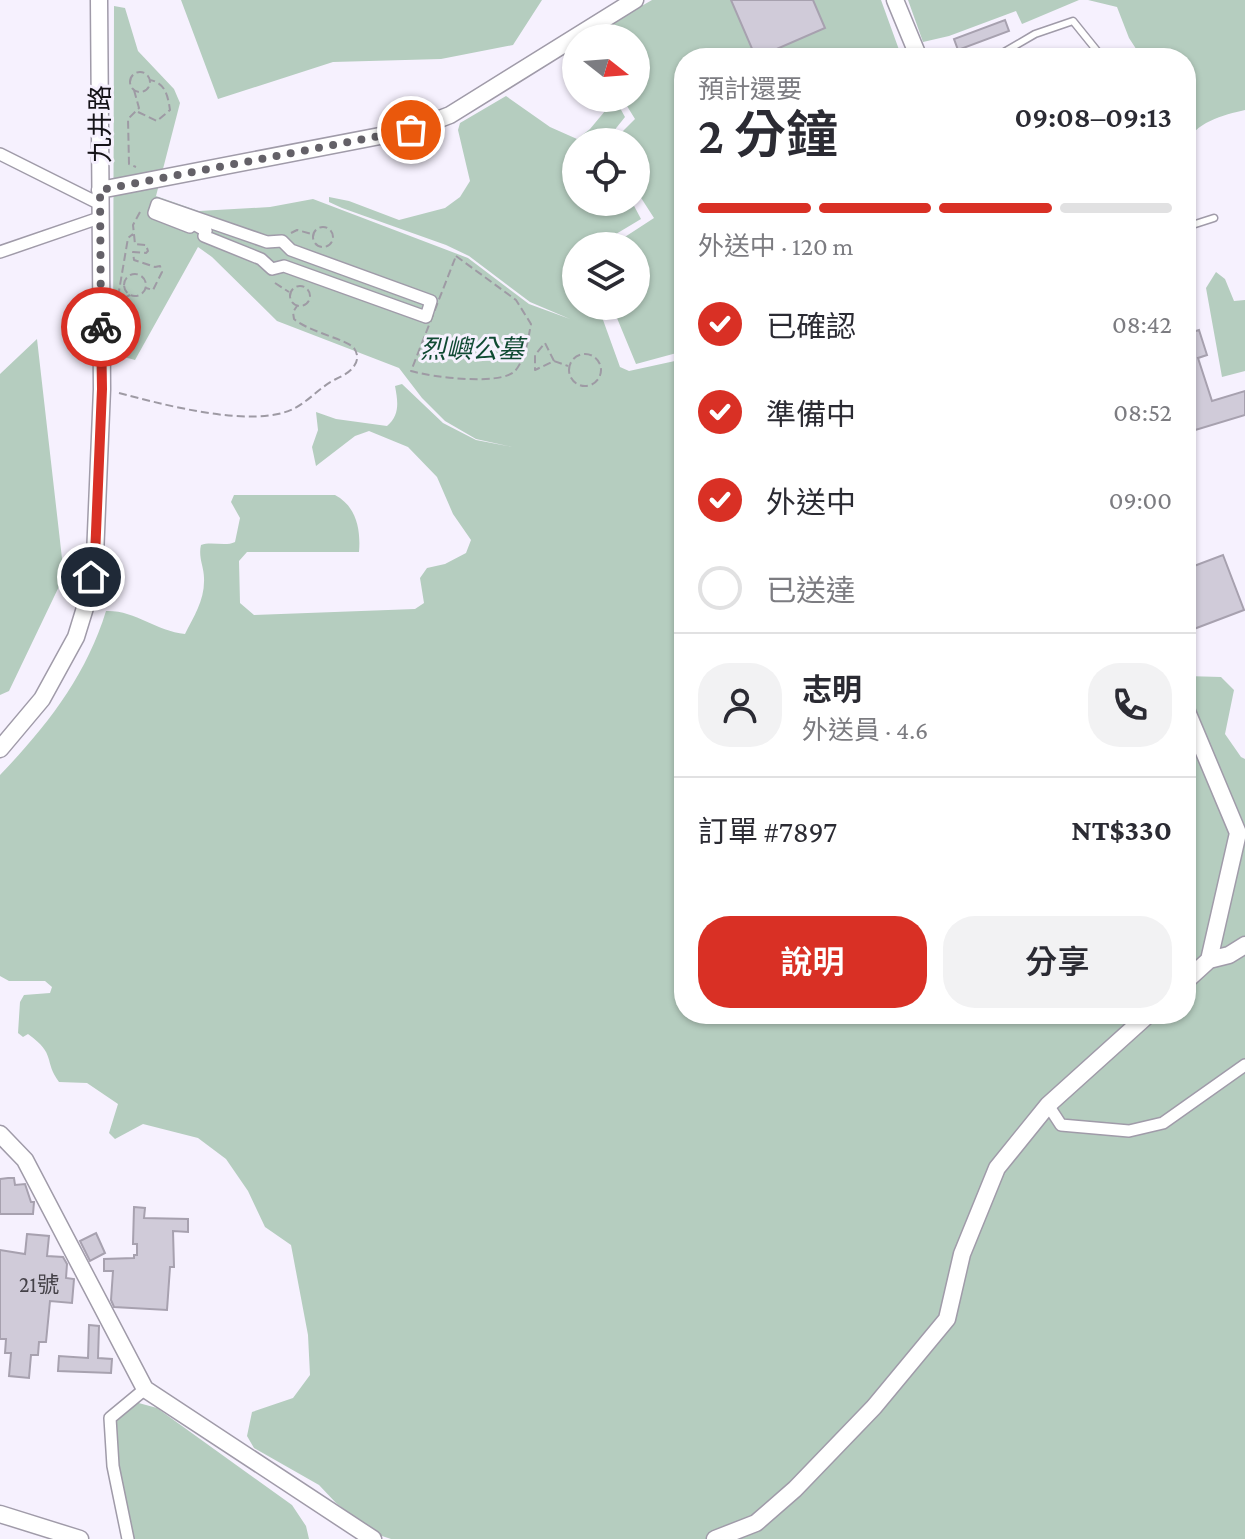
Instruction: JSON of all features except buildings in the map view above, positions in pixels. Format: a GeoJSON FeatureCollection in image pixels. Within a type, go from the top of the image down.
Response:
{"type":"FeatureCollection","features":[{"type":"Feature","properties":{"kind":"street","name":"九井路"},"geometry":{"type":"LineString","coordinates":[[0,749],[42,699],[76,637],[88,598],[95,556],[102,389],[99,0]]}},
{"type":"Feature","properties":{"kind":"street"},"geometry":{"type":"LineString","coordinates":[[0,252],[140,182],[411,130],[450,115],[635,0]]}},
{"type":"Feature","properties":{"kind":"street"},"geometry":{"type":"LineString","coordinates":[[895,0],[915,48]]}},
{"type":"Feature","properties":{"kind":"street"},"geometry":{"type":"LineString","coordinates":[[0,154],[100,204]]}},
{"type":"Feature","properties":{"kind":"street"},"geometry":{"type":"LineString","coordinates":[[157,204],[267,242],[282,241],[291,250],[431,301],[426,317],[284,266],[272,269],[261,259],[204,236],[206,231],[192,223],[190,227],[154,213],[155,209],[157,204]]}},
{"type":"Feature","properties":{"kind":"street"},"geometry":{"type":"LineString","coordinates":[[1196,733],[1238,833],[1209,960]]}},
{"type":"Feature","properties":{"kind":"street"},"geometry":{"type":"LineString","coordinates":[[1196,972],[1209,960],[1229,955],[1245,945]]}},
{"type":"Feature","properties":{"kind":"street"},"geometry":{"type":"LineString","coordinates":[[715,1539],[756,1523],[795,1489],[874,1407],[947,1319],[962,1254],[997,1168],[1048,1105],[1138,1024]]}},
{"type":"Feature","properties":{"kind":"street"},"geometry":{"type":"LineString","coordinates":[[1048,1105],[1061,1125],[1129,1131],[1163,1123],[1245,1065]]}},
{"type":"Feature","properties":{"kind":"street"},"geometry":{"type":"LineString","coordinates":[[0,1134],[25,1160],[145,1389],[373,1539]]}},
{"type":"Feature","properties":{"kind":"street"},"geometry":{"type":"LineString","coordinates":[[128,1539],[113,1466],[110,1418],[145,1389]]}},
{"type":"Feature","properties":{"kind":"street"},"geometry":{"type":"LineString","coordinates":[[0,1514],[80,1539]]}},
{"type":"Feature","properties":{"kind":"lane"},"geometry":{"type":"LineString","coordinates":[[1011,48],[1035,34],[1073,21],[1095,48]]}},
{"type":"Feature","properties":{"kind":"lane"},"geometry":{"type":"LineString","coordinates":[[1196,224],[1214,218]]}},
{"type":"Feature","properties":{"kind":"path"},"geometry":{"type":"LineString","coordinates":[[136,111],[157,121],[170,110],[168,93],[144,72],[137,73],[131,80],[139,108],[136,111],[128,119],[127,126],[129,164],[137,168],[140,182]]}},
{"type":"Feature","properties":{"kind":"path"},"geometry":{"type":"LineString","coordinates":[[134,90],[145,90],[150,80]]}},
{"type":"Feature","properties":{"kind":"path"},"geometry":{"type":"LineString","coordinates":[[146,288],[153,290],[162,268],[134,260],[133,252],[148,251],[146,245],[135,244],[133,225],[146,204],[155,209]]}},
{"type":"Feature","properties":{"kind":"path"},"geometry":{"type":"LineString","coordinates":[[320,227],[326,227],[332,231],[333,241],[321,248],[313,241],[313,234],[320,227]]}},
{"type":"Feature","properties":{"kind":"path"},"geometry":{"type":"LineString","coordinates":[[282,241],[297,230],[313,234]]}},
{"type":"Feature","properties":{"kind":"path"},"geometry":{"type":"LineString","coordinates":[[134,234],[128,238],[119,291],[122,299],[139,295],[146,288]]}},
{"type":"Feature","properties":{"kind":"path"},"geometry":{"type":"LineString","coordinates":[[456,256],[516,300],[525,311],[531,324],[525,350],[513,372],[500,379],[428,376],[411,371],[456,256]]}},
{"type":"Feature","properties":{"kind":"path"},"geometry":{"type":"LineString","coordinates":[[272,269],[271,277],[278,287],[291,292]]}},
{"type":"Feature","properties":{"kind":"path"},"geometry":{"type":"LineString","coordinates":[[130,295],[124,285],[129,276],[136,274],[143,278],[146,288]]}},
{"type":"Feature","properties":{"kind":"path"},"geometry":{"type":"LineString","coordinates":[[302,286],[309,292],[308,302],[297,306],[291,302],[291,292],[295,287],[302,286]]}},
{"type":"Feature","properties":{"kind":"path"},"geometry":{"type":"LineString","coordinates":[[102,389],[190,411],[254,415],[294,408],[323,385],[350,373],[356,361],[356,351],[350,343],[299,324],[293,312],[297,306]]}},
{"type":"Feature","properties":{"kind":"path"},"geometry":{"type":"LineString","coordinates":[[554,361],[545,343],[535,355],[535,370],[554,361],[569,366]]}},
{"type":"Feature","properties":{"kind":"path"},"geometry":{"type":"LineString","coordinates":[[525,350],[535,355]]}},
{"type":"Feature","properties":{"kind":"path"},"geometry":{"type":"LineString","coordinates":[[578,355],[593,355],[601,367],[600,377],[593,384],[582,386],[570,377],[569,366],[578,355]]}},
{"type":"Feature","properties":{"kind":"green space"},"geometry":{"type":"Polygon","coordinates":[[[181,0],[542,0],[513,45],[441,59],[333,62],[218,99],[181,0]]]}},
{"type":"Feature","properties":{"kind":"green space"},"geometry":{"type":"Polygon","coordinates":[[[652,0],[881,0],[898,48],[674,48],[674,354],[636,364],[618,320],[650,320],[650,232],[632,232],[654,218],[650,212],[650,128],[626,128],[635,119],[631,112],[650,112],[650,24],[610,24],[652,0]]]}},
{"type":"Feature","properties":{"kind":"green space"},"geometry":{"type":"Polygon","coordinates":[[[908,0],[1079,0],[1022,24],[1016,11],[949,36],[923,42],[908,0]]]}},
{"type":"Feature","properties":{"kind":"green space"},"geometry":{"type":"Polygon","coordinates":[[[1088,0],[1245,0],[1245,110],[1219,117],[1196,130],[1196,48],[1136,48],[1117,7],[1088,0]]]}},
{"type":"Feature","properties":{"kind":"green space","name":"烈嶼公墓"},"geometry":{"type":"Polygon","coordinates":[[[114,6],[125,8],[138,51],[174,89],[180,103],[156,196],[199,211],[270,207],[313,199],[468,258],[529,304],[562,316],[562,320],[603,320],[620,367],[629,371],[674,361],[674,1024],[1196,1024],[1196,676],[1221,677],[1234,690],[1225,734],[1245,759],[1245,1539],[391,1539],[376,1534],[336,1503],[319,1485],[254,1448],[247,1436],[252,1412],[293,1398],[310,1375],[308,1335],[291,1245],[265,1227],[248,1191],[226,1159],[198,1138],[143,1124],[115,1139],[109,1133],[118,1104],[87,1083],[59,1082],[43,1047],[28,1034],[23,1037],[18,1033],[20,1002],[24,995],[50,993],[52,987],[45,981],[9,981],[0,976],[0,775],[34,738],[76,679],[106,611],[126,614],[185,634],[203,594],[201,545],[235,542],[240,518],[231,502],[234,495],[335,495],[348,505],[358,527],[359,552],[247,552],[239,561],[240,603],[254,615],[415,609],[424,603],[420,578],[427,568],[445,564],[466,553],[471,540],[453,514],[437,477],[408,447],[369,431],[355,436],[316,466],[312,447],[318,430],[316,412],[336,419],[387,426],[396,413],[395,386],[402,384],[443,423],[476,440],[512,447],[476,439],[445,421],[399,368],[277,321],[198,247],[135,360],[113,354],[114,6]]]}},
{"type":"Feature","properties":{"kind":"green space"},"geometry":{"type":"Polygon","coordinates":[[[506,96],[562,132],[562,216],[639,216],[641,219],[619,232],[562,232],[562,316],[530,302],[469,256],[342,208],[329,202],[329,197],[349,201],[399,220],[445,208],[460,197],[470,181],[458,130],[460,123],[506,96]]]}},
{"type":"Feature","properties":{"kind":"green space"},"geometry":{"type":"Polygon","coordinates":[[[604,112],[622,112],[625,117],[616,128],[591,128],[604,112]]]}},
{"type":"Feature","properties":{"kind":"green space"},"geometry":{"type":"Polygon","coordinates":[[[1216,272],[1225,279],[1234,301],[1245,300],[1245,371],[1222,377],[1206,288],[1216,272]]]}},
{"type":"Feature","properties":{"kind":"green space"},"geometry":{"type":"Polygon","coordinates":[[[37,339],[64,576],[9,691],[0,695],[0,374],[37,339]]]}},
{"type":"Feature","properties":{"kind":"green space"},"geometry":{"type":"Polygon","coordinates":[[[135,1402],[157,1408],[292,1505],[306,1526],[309,1539],[131,1539],[111,1460],[116,1414],[135,1402]]]}},
{"type":"Feature","properties":{"kind":"way so far"},"geometry":{"type":"LineString","coordinates":[[101,327],[100,190],[411,130]]}},
{"type":"Feature","properties":{"kind":"route"},"geometry":{"type":"LineString","coordinates":[[91,577],[95,556],[102,389],[101,327]]}}]}
